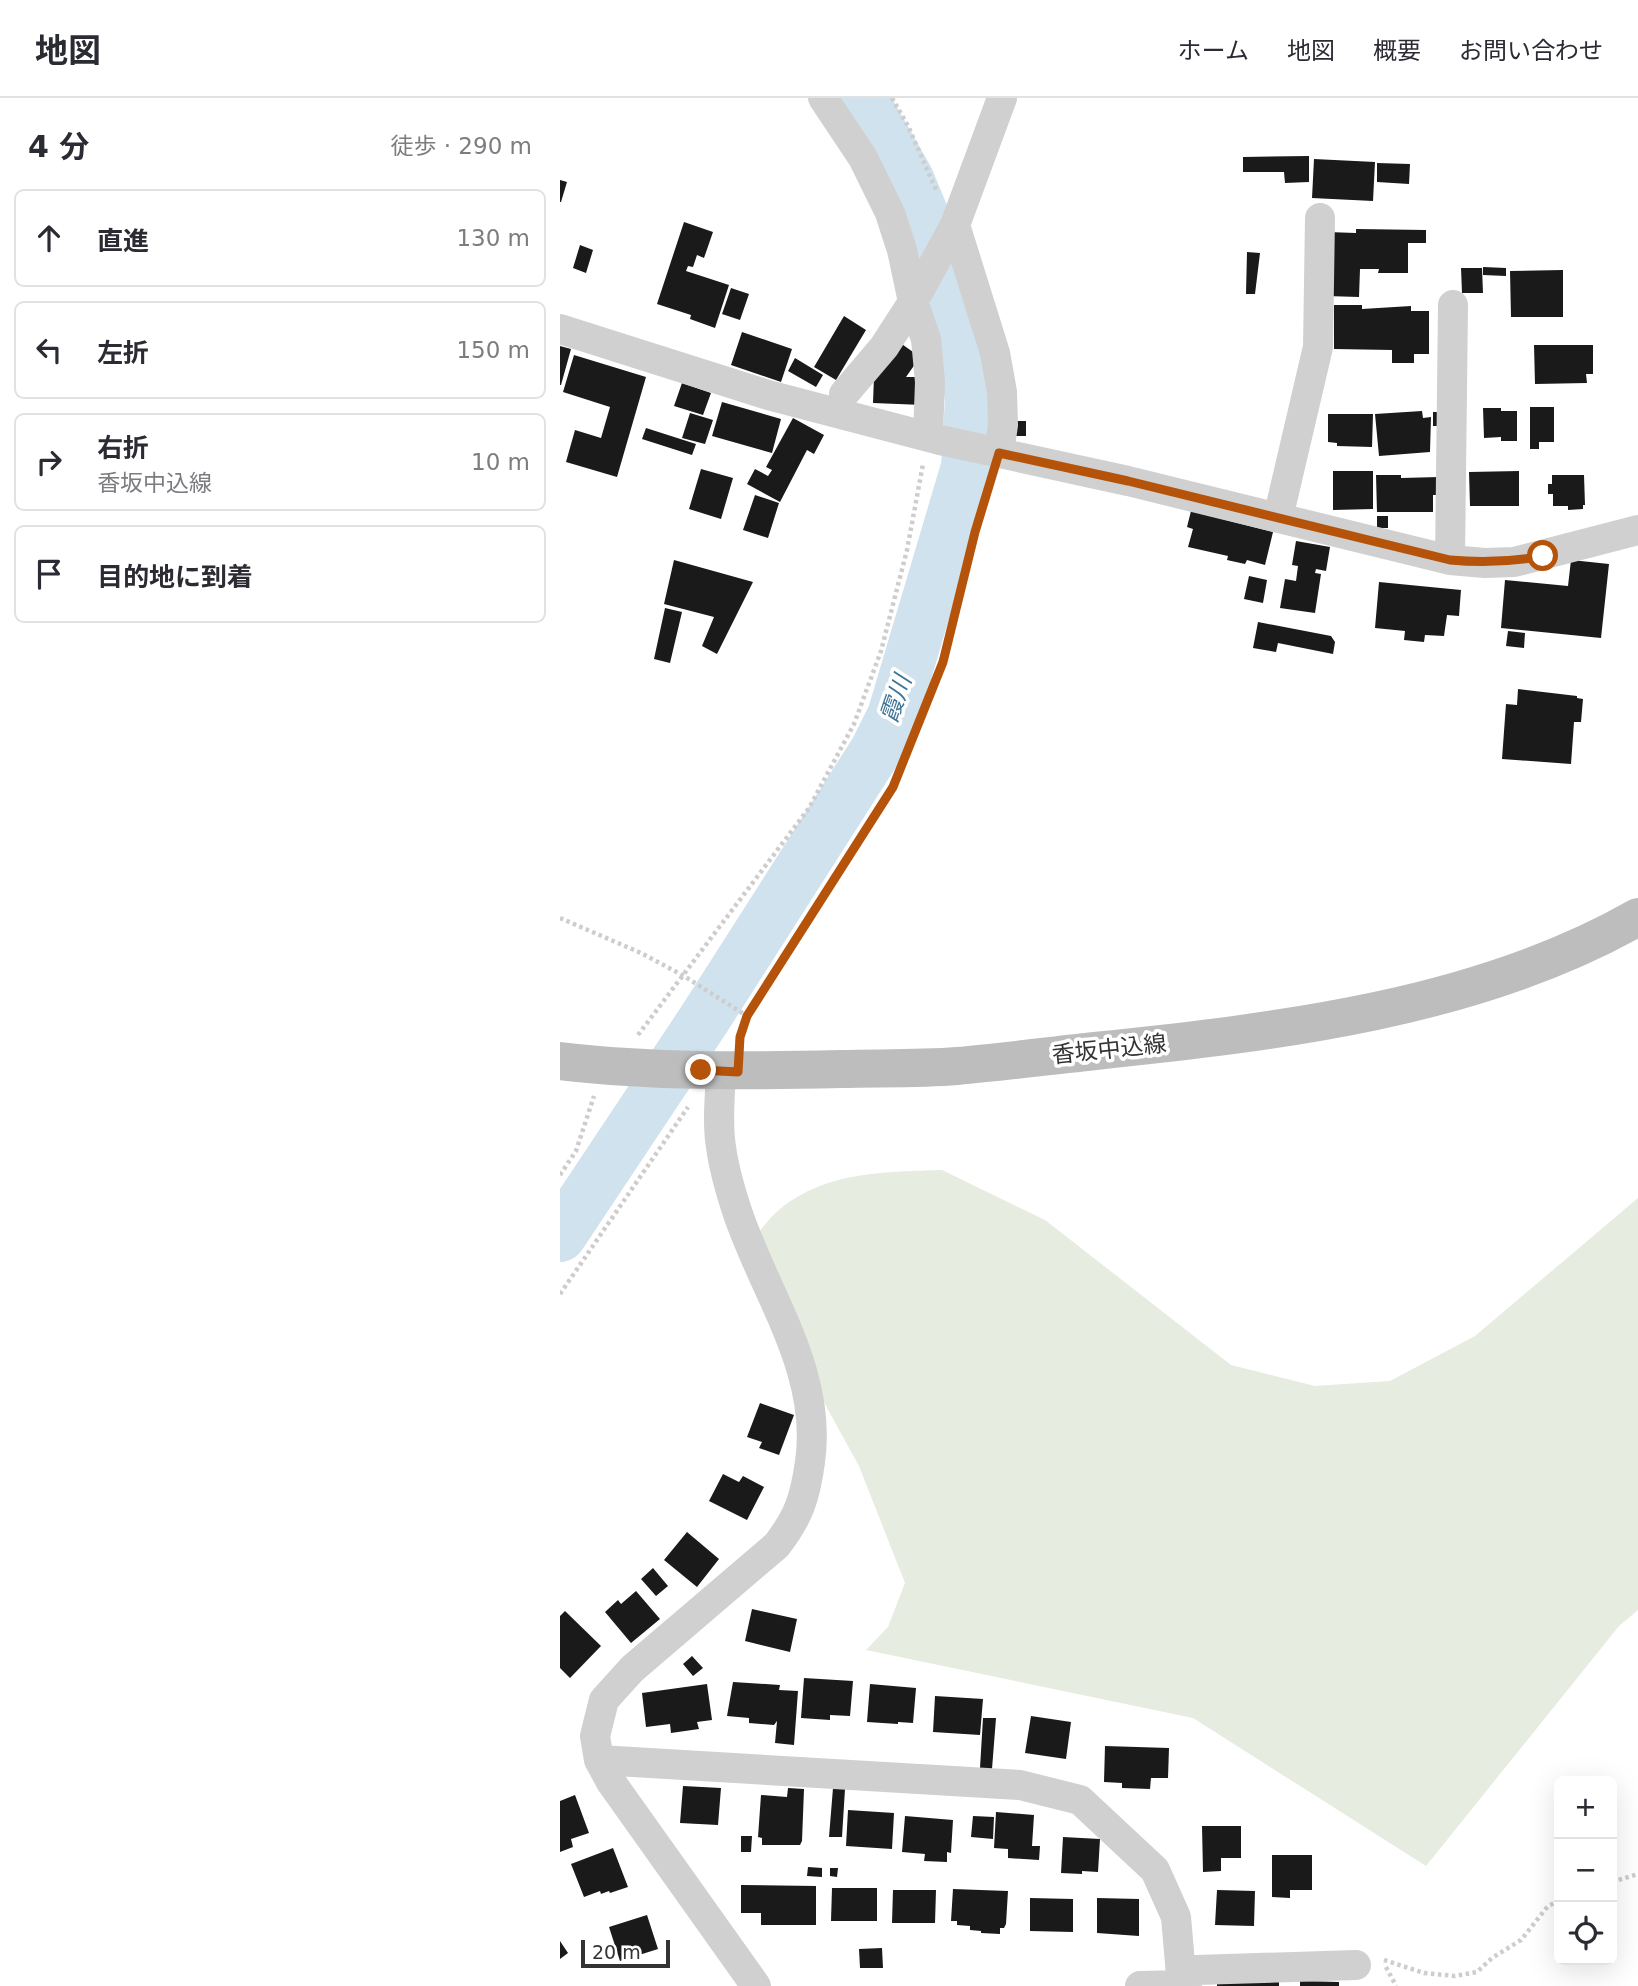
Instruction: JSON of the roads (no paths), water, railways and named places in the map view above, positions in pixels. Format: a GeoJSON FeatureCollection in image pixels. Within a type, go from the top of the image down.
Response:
{"type":"FeatureCollection","features":[{"type":"Feature","properties":{"kind":"main road","name":"香坂中込線"},"geometry":{"type":"LineString","coordinates":[[560,1060],[617,1067],[718,1071],[955,1066],[1170,1043],[1359,1015],[1430,998],[1538,965],[1605,936],[1638,917]]}},
{"type":"Feature","properties":{"kind":"street"},"geometry":{"type":"LineString","coordinates":[[823,98],[863,158],[890,213],[926,339],[934,438]]}},
{"type":"Feature","properties":{"kind":"street"},"geometry":{"type":"LineString","coordinates":[[844,394],[884,348],[953,231],[1002,98]]}},
{"type":"Feature","properties":{"kind":"street"},"geometry":{"type":"LineString","coordinates":[[1278,518],[1318,347],[1320,218]]}},
{"type":"Feature","properties":{"kind":"street"},"geometry":{"type":"LineString","coordinates":[[953,231],[995,353],[1002,392],[1003,425],[994,452]]}},
{"type":"Feature","properties":{"kind":"street"},"geometry":{"type":"LineString","coordinates":[[1450,560],[1453,305]]}},
{"type":"Feature","properties":{"kind":"street"},"geometry":{"type":"LineString","coordinates":[[560,328],[768,395],[934,438],[1450,560],[1514,562],[1638,530]]}},
{"type":"Feature","properties":{"kind":"street"},"geometry":{"type":"LineString","coordinates":[[718,1071],[720,1145],[738,1216],[784,1320],[810,1401],[814,1437],[806,1496],[795,1522],[777,1545],[632,1669],[604,1700],[595,1736],[599,1760],[611,1782],[757,1986]]}},
{"type":"Feature","properties":{"kind":"street"},"geometry":{"type":"LineString","coordinates":[[599,1760],[1020,1785],[1080,1800],[1155,1870],[1176,1917],[1182,1986]]}},
{"type":"Feature","properties":{"kind":"street"},"geometry":{"type":"LineString","coordinates":[[1140,1986],[1182,1986],[1196,1970],[1356,1965]]}},
{"type":"Feature","properties":{"kind":"waterway","name":"霞川"},"geometry":{"type":"LineString","coordinates":[[560,1236],[705,1018],[876,750],[893,716],[967,467],[971,399],[953,287],[908,179],[862,98]]}}]}
